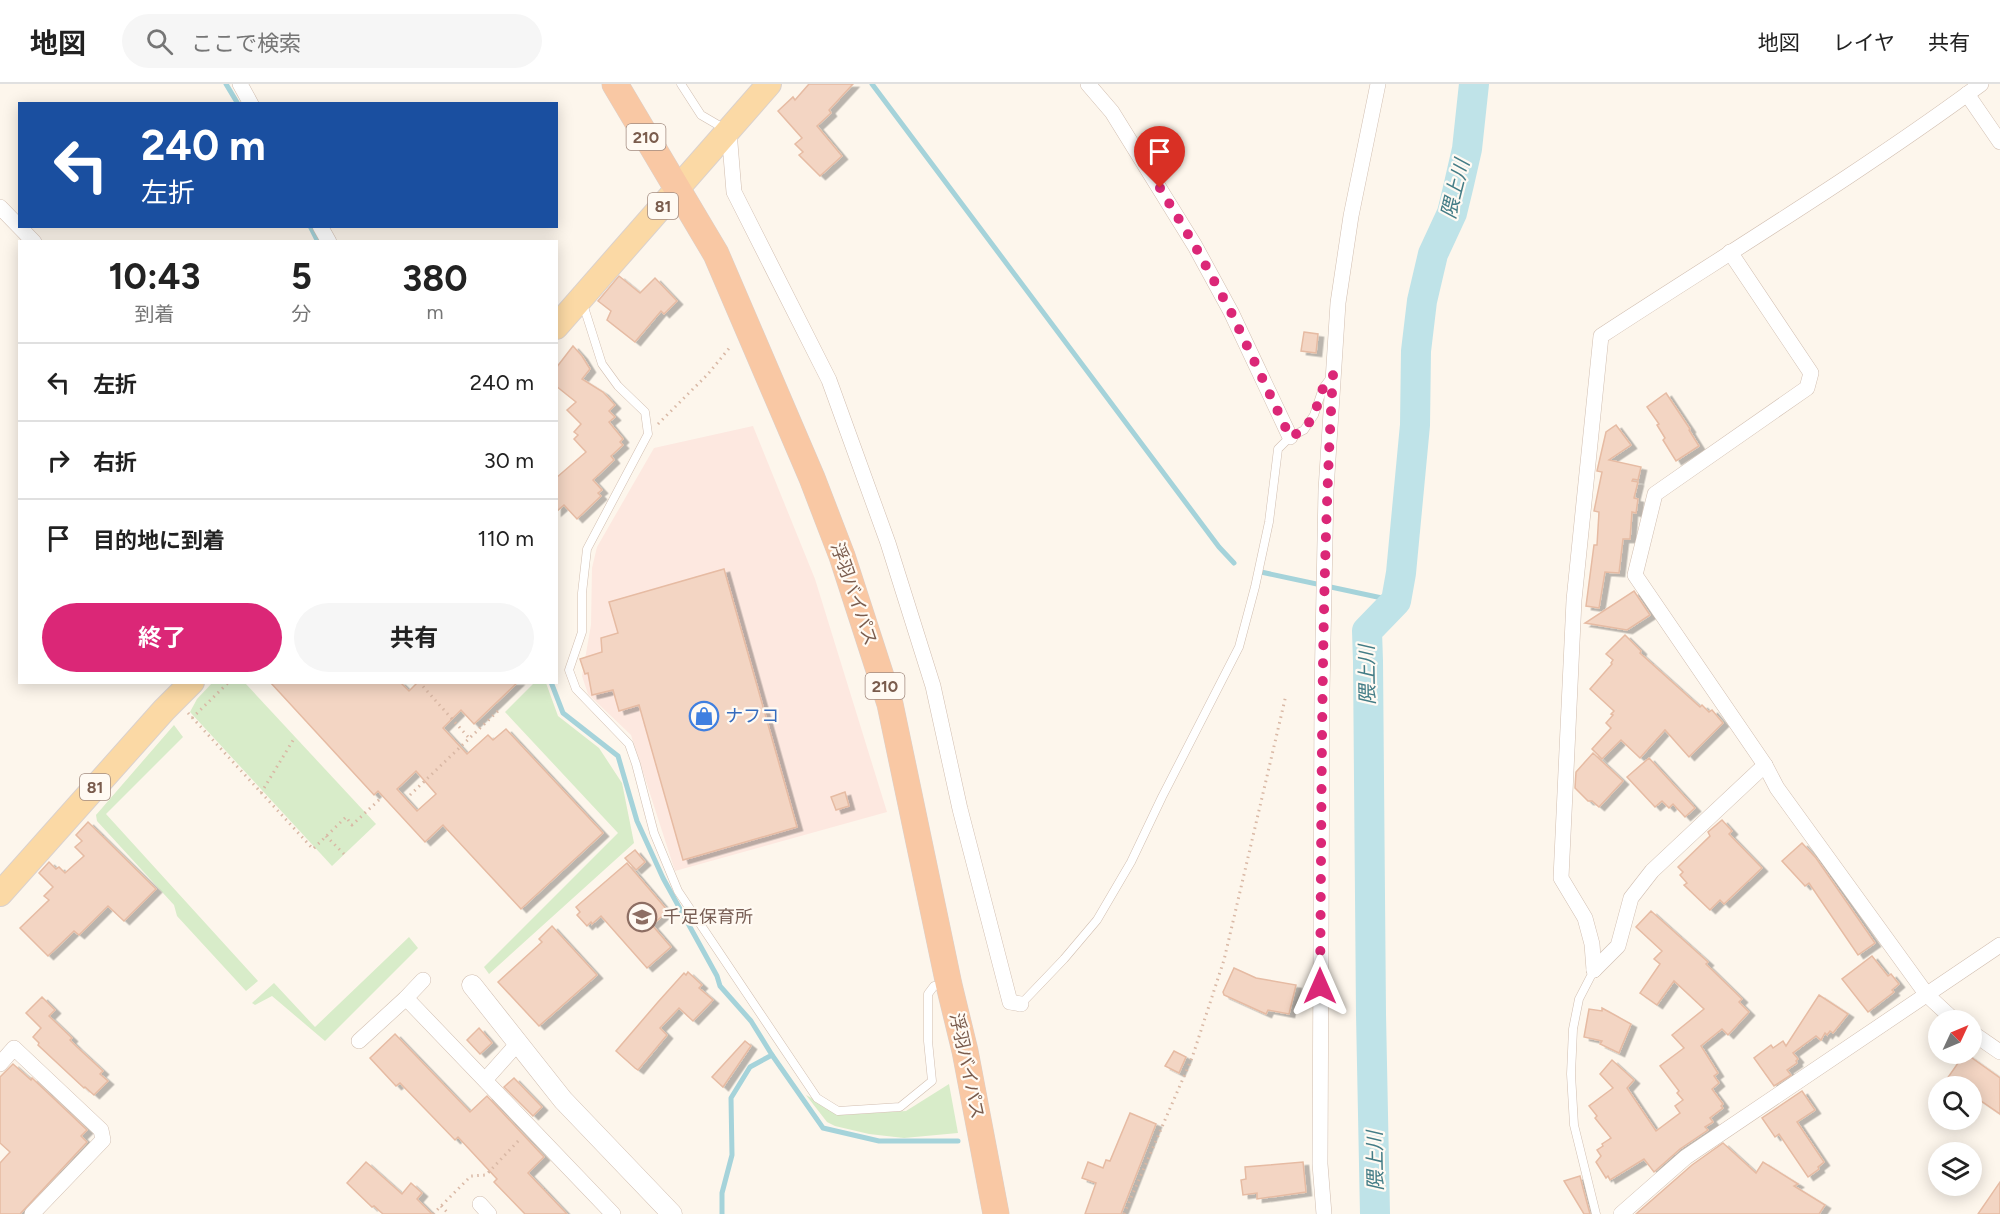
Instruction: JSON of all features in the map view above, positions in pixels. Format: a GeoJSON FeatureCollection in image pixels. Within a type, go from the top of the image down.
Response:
{"type":"FeatureCollection","features":[{"type":"Feature","properties":{"kind":"highway","name":"浮羽バイパス"},"geometry":{"type":"LineString","coordinates":[[615,84],[716,254],[812,478],[842,556],[890,704],[948,985],[965,1051],[996,1214]]}},
{"type":"Feature","properties":{"kind":"main road","name":"81"},"geometry":{"type":"LineString","coordinates":[[558,325],[769,84]]}},
{"type":"Feature","properties":{"kind":"main road","name":"81"},"geometry":{"type":"LineString","coordinates":[[0,894],[190,684]]}},
{"type":"Feature","properties":{"kind":"street"},"geometry":{"type":"LineString","coordinates":[[240,84],[250,102]]}},
{"type":"Feature","properties":{"kind":"street"},"geometry":{"type":"LineString","coordinates":[[1088,84],[1112,112],[1195,246],[1231,312],[1290,437]]}},
{"type":"Feature","properties":{"kind":"street"},"geometry":{"type":"LineString","coordinates":[[1324,1214],[1320,1164],[1322,691],[1326,490],[1338,303],[1351,216],[1378,84]]}},
{"type":"Feature","properties":{"kind":"street"},"geometry":{"type":"LineString","coordinates":[[1594,970],[1592,944],[1585,918],[1561,878],[1574,600],[1601,336],[1807,204],[1981,84]]}},
{"type":"Feature","properties":{"kind":"street"},"geometry":{"type":"LineString","coordinates":[[1967,94],[2000,142]]}},
{"type":"Feature","properties":{"kind":"street"},"geometry":{"type":"LineString","coordinates":[[729,131],[734,192],[829,381],[888,543],[933,686],[966,831],[1010,1002],[1021,1004]]}},
{"type":"Feature","properties":{"kind":"street"},"geometry":{"type":"LineString","coordinates":[[0,207],[18,226]]}},
{"type":"Feature","properties":{"kind":"street"},"geometry":{"type":"LineString","coordinates":[[20,228],[32,240]]}},
{"type":"Feature","properties":{"kind":"street"},"geometry":{"type":"LineString","coordinates":[[1730,252],[1811,373],[1807,388],[1655,494],[1635,575],[1765,765],[1777,788],[1928,995],[1944,1010]]}},
{"type":"Feature","properties":{"kind":"street"},"geometry":{"type":"LineString","coordinates":[[1594,970],[1618,946],[1631,898],[1652,871],[1765,765]]}},
{"type":"Feature","properties":{"kind":"street"},"geometry":{"type":"LineString","coordinates":[[1621,1214],[1686,1157],[2000,945]]}},
{"type":"Feature","properties":{"kind":"street"},"geometry":{"type":"LineString","coordinates":[[358,1041],[423,980]]}},
{"type":"Feature","properties":{"kind":"street"},"geometry":{"type":"LineString","coordinates":[[472,985],[563,1100],[672,1214]]}},
{"type":"Feature","properties":{"kind":"street"},"geometry":{"type":"LineString","coordinates":[[406,998],[613,1214]]}},
{"type":"Feature","properties":{"kind":"street"},"geometry":{"type":"LineString","coordinates":[[1982,1040],[2000,1052]]}},
{"type":"Feature","properties":{"kind":"street"},"geometry":{"type":"LineString","coordinates":[[485,1080],[518,1043]]}},
{"type":"Feature","properties":{"kind":"street"},"geometry":{"type":"LineString","coordinates":[[0,1064],[14,1048],[101,1130],[103,1140],[32,1214]]}},
{"type":"Feature","properties":{"kind":"lane"},"geometry":{"type":"LineString","coordinates":[[681,84],[700,115],[729,131]]}},
{"type":"Feature","properties":{"kind":"lane"},"geometry":{"type":"LineString","coordinates":[[582,300],[602,364],[618,386],[645,412],[648,434],[586,549],[582,592],[582,632],[569,670],[576,689],[629,744],[654,833],[678,891],[817,1098],[838,1111],[900,1107],[932,1081],[928,1041],[928,994],[934,986],[948,985]]}},
{"type":"Feature","properties":{"kind":"lane"},"geometry":{"type":"LineString","coordinates":[[1021,1004],[1097,920],[1131,862],[1239,647],[1269,522],[1278,449],[1290,437],[1304,430],[1314,415],[1323,388],[1333,375]]}},
{"type":"Feature","properties":{"kind":"lane"},"geometry":{"type":"LineString","coordinates":[[1594,970],[1579,999],[1573,1029],[1571,1074],[1574,1125],[1596,1214]]}},
{"type":"Feature","properties":{"kind":"path"},"geometry":{"type":"LineString","coordinates":[[648,434],[708,374],[732,346]]}},
{"type":"Feature","properties":{"kind":"path"},"geometry":{"type":"LineString","coordinates":[[192,718],[227,684]]}},
{"type":"Feature","properties":{"kind":"path"},"geometry":{"type":"LineString","coordinates":[[421,684],[469,738]]}},
{"type":"Feature","properties":{"kind":"path"},"geometry":{"type":"LineString","coordinates":[[1124,1214],[1192,1058],[1224,960],[1286,695]]}},
{"type":"Feature","properties":{"kind":"path"},"geometry":{"type":"LineString","coordinates":[[182,708],[313,849],[346,818],[352,825],[380,799]]}},
{"type":"Feature","properties":{"kind":"path"},"geometry":{"type":"LineString","coordinates":[[410,795],[499,710]]}},
{"type":"Feature","properties":{"kind":"path"},"geometry":{"type":"LineString","coordinates":[[261,793],[295,737]]}},
{"type":"Feature","properties":{"kind":"path"},"geometry":{"type":"LineString","coordinates":[[326,836],[344,854]]}},
{"type":"Feature","properties":{"kind":"path"},"geometry":{"type":"LineString","coordinates":[[433,1214],[471,1176],[486,1175],[531,1128]]}},
{"type":"Feature","properties":{"kind":"path"},"geometry":{"type":"LineString","coordinates":[[441,1206],[449,1214]]}},
{"type":"Feature","properties":{"kind":"shaded area"},"geometry":{"type":"Polygon","coordinates":[[[753,426],[815,579],[887,812],[675,871],[631,735],[588,694],[582,676],[591,625],[592,568],[597,547],[654,448],[753,426]]]}},
{"type":"Feature","properties":{"kind":"green space"},"geometry":{"type":"Polygon","coordinates":[[[211,684],[246,684],[376,824],[332,866],[190,712],[197,699],[211,684]]]}},
{"type":"Feature","properties":{"kind":"green space"},"geometry":{"type":"Polygon","coordinates":[[[533,684],[546,684],[558,716],[599,748],[622,783],[634,843],[489,974],[484,967],[618,833],[505,712],[533,684]]]}},
{"type":"Feature","properties":{"kind":"green space"},"geometry":{"type":"Polygon","coordinates":[[[174,725],[183,737],[106,814],[258,981],[246,991],[177,916],[174,905],[97,821],[96,815],[174,725]]]}},
{"type":"Feature","properties":{"kind":"green space"},"geometry":{"type":"Polygon","coordinates":[[[409,937],[418,948],[325,1041],[272,996],[255,1005],[252,1003],[274,983],[315,1027],[409,937]]]}},
{"type":"Feature","properties":{"kind":"green space"},"geometry":{"type":"Polygon","coordinates":[[[949,1084],[958,1133],[904,1138],[869,1134],[835,1126],[827,1122],[806,1095],[841,1115],[906,1111],[949,1084]]]}},
{"type":"Feature","properties":{"kind":"building"},"geometry":{"type":"Polygon","coordinates":[[[809,84],[853,84],[829,110],[831,113],[817,126],[842,156],[820,176],[799,155],[803,152],[795,144],[802,138],[778,111],[793,97],[795,100],[809,84]]]}},
{"type":"Feature","properties":{"kind":"building"},"geometry":{"type":"Polygon","coordinates":[[[619,276],[640,293],[655,278],[677,301],[664,314],[661,311],[635,342],[607,320],[611,311],[598,301],[619,276]]]}},
{"type":"Feature","properties":{"kind":"building"},"geometry":{"type":"Polygon","coordinates":[[[1304,332],[1318,334],[1316,353],[1301,351],[1304,332]]]}},
{"type":"Feature","properties":{"kind":"building"},"geometry":{"type":"Polygon","coordinates":[[[573,346],[590,369],[582,379],[603,392],[615,405],[609,411],[615,417],[609,422],[623,439],[620,442],[623,445],[611,456],[614,460],[593,480],[602,490],[598,493],[601,496],[577,519],[564,505],[558,510],[558,476],[586,452],[574,439],[578,435],[574,432],[581,424],[567,410],[576,402],[558,388],[558,365],[573,346]]]}},
{"type":"Feature","properties":{"kind":"building"},"geometry":{"type":"Polygon","coordinates":[[[1666,393],[1699,446],[1676,461],[1663,440],[1665,438],[1657,425],[1659,424],[1647,407],[1666,393]]]}},
{"type":"Feature","properties":{"kind":"building"},"geometry":{"type":"Polygon","coordinates":[[[1616,425],[1631,445],[1609,460],[1641,467],[1638,480],[1633,479],[1632,481],[1638,482],[1634,498],[1638,499],[1636,513],[1632,512],[1630,539],[1623,539],[1619,573],[1605,572],[1599,608],[1586,606],[1594,545],[1597,545],[1599,512],[1594,511],[1602,472],[1597,471],[1606,432],[1616,425]]]}},
{"type":"Feature","properties":{"kind":"building","name":"ナフコ"},"geometry":{"type":"Polygon","coordinates":[[[724,569],[797,827],[683,860],[639,705],[619,711],[613,690],[592,695],[588,673],[585,674],[580,659],[602,652],[601,638],[618,633],[609,602],[724,569]]]}},
{"type":"Feature","properties":{"kind":"building"},"geometry":{"type":"Polygon","coordinates":[[[1634,591],[1650,615],[1627,630],[1585,623],[1634,591]]]}},
{"type":"Feature","properties":{"kind":"building"},"geometry":{"type":"Polygon","coordinates":[[[1625,635],[1641,651],[1640,653],[1700,707],[1702,705],[1709,712],[1712,710],[1723,723],[1689,757],[1665,730],[1640,758],[1621,740],[1602,759],[1592,749],[1611,728],[1606,723],[1614,711],[1590,689],[1612,664],[1613,660],[1606,654],[1625,635]]]}},
{"type":"Feature","properties":{"kind":"building"},"geometry":{"type":"Polygon","coordinates":[[[272,684],[402,684],[409,691],[416,684],[516,684],[474,724],[461,710],[443,728],[467,754],[488,735],[493,740],[506,729],[603,833],[521,909],[443,825],[425,842],[378,791],[374,795],[272,684]],[[416,771],[397,789],[417,811],[436,794],[416,771]]]}},
{"type":"Feature","properties":{"kind":"building"},"geometry":{"type":"Polygon","coordinates":[[[1593,753],[1623,781],[1599,807],[1592,801],[1588,801],[1575,788],[1576,772],[1593,753]]]}},
{"type":"Feature","properties":{"kind":"building"},"geometry":{"type":"Polygon","coordinates":[[[1649,758],[1695,808],[1685,817],[1673,804],[1669,808],[1662,801],[1655,807],[1627,777],[1649,758]]]}},
{"type":"Feature","properties":{"kind":"building"},"geometry":{"type":"Polygon","coordinates":[[[845,792],[849,806],[836,810],[831,797],[845,792]]]}},
{"type":"Feature","properties":{"kind":"building"},"geometry":{"type":"Polygon","coordinates":[[[1722,820],[1732,831],[1729,834],[1762,868],[1724,904],[1720,900],[1710,910],[1684,885],[1687,883],[1680,875],[1683,872],[1678,867],[1710,836],[1708,832],[1722,820]]]}},
{"type":"Feature","properties":{"kind":"building"},"geometry":{"type":"Polygon","coordinates":[[[88,822],[156,889],[124,921],[108,906],[79,935],[74,931],[48,956],[20,928],[49,900],[44,896],[53,887],[39,873],[49,862],[56,869],[59,867],[65,873],[84,856],[75,847],[82,841],[76,835],[88,822]]]}},
{"type":"Feature","properties":{"kind":"building"},"geometry":{"type":"Polygon","coordinates":[[[1802,843],[1816,858],[1875,943],[1858,955],[1809,883],[1805,886],[1782,861],[1802,843]]]}},
{"type":"Feature","properties":{"kind":"building"},"geometry":{"type":"Polygon","coordinates":[[[635,850],[645,862],[636,870],[625,858],[635,850]]]}},
{"type":"Feature","properties":{"kind":"building"},"geometry":{"type":"Polygon","coordinates":[[[627,863],[668,911],[652,925],[671,947],[647,968],[601,916],[587,926],[577,915],[580,912],[576,907],[627,863]]]}},
{"type":"Feature","properties":{"kind":"building"},"geometry":{"type":"Polygon","coordinates":[[[1651,911],[1708,962],[1706,964],[1742,999],[1739,1002],[1749,1012],[1728,1035],[1722,1029],[1701,1046],[1718,1073],[1714,1076],[1719,1083],[1712,1089],[1723,1104],[1721,1106],[1723,1108],[1710,1118],[1713,1122],[1705,1127],[1708,1130],[1680,1149],[1654,1172],[1644,1159],[1610,1180],[1608,1176],[1606,1178],[1596,1162],[1601,1156],[1597,1150],[1611,1138],[1595,1118],[1597,1116],[1589,1106],[1613,1088],[1600,1074],[1612,1060],[1634,1080],[1627,1088],[1656,1131],[1680,1113],[1675,1106],[1683,1100],[1660,1066],[1684,1048],[1672,1035],[1704,1009],[1674,981],[1657,1005],[1640,993],[1660,964],[1654,959],[1662,951],[1636,927],[1651,911]]]}},
{"type":"Feature","properties":{"kind":"building"},"geometry":{"type":"Polygon","coordinates":[[[552,926],[597,975],[539,1026],[498,982],[542,942],[539,939],[552,926]]]}},
{"type":"Feature","properties":{"kind":"building"},"geometry":{"type":"Polygon","coordinates":[[[1872,956],[1888,976],[1891,974],[1899,984],[1892,990],[1894,992],[1868,1012],[1842,979],[1872,956]]]}},
{"type":"Feature","properties":{"kind":"building"},"geometry":{"type":"Polygon","coordinates":[[[1234,968],[1256,978],[1296,985],[1289,1014],[1268,1010],[1266,1014],[1224,995],[1223,992],[1234,968]]]}},
{"type":"Feature","properties":{"kind":"building"},"geometry":{"type":"Polygon","coordinates":[[[688,972],[702,985],[699,988],[713,1000],[693,1021],[679,1008],[660,1028],[667,1035],[638,1070],[616,1051],[684,973],[686,975],[688,972]]]}},
{"type":"Feature","properties":{"kind":"building"},"geometry":{"type":"Polygon","coordinates":[[[1819,995],[1848,1014],[1833,1033],[1830,1031],[1827,1035],[1825,1033],[1821,1040],[1816,1036],[1793,1053],[1798,1059],[1797,1063],[1787,1070],[1791,1075],[1774,1086],[1754,1058],[1771,1045],[1773,1048],[1783,1041],[1786,1046],[1819,995]]]}},
{"type":"Feature","properties":{"kind":"building"},"geometry":{"type":"Polygon","coordinates":[[[42,997],[55,1010],[49,1016],[72,1038],[70,1040],[103,1071],[100,1074],[108,1081],[94,1095],[38,1045],[39,1043],[33,1037],[41,1028],[26,1013],[42,997]]]}},
{"type":"Feature","properties":{"kind":"building"},"geometry":{"type":"Polygon","coordinates":[[[1602,1008],[1631,1024],[1619,1053],[1600,1044],[1602,1041],[1584,1037],[1589,1009],[1602,1011],[1602,1008]]]}},
{"type":"Feature","properties":{"kind":"building"},"geometry":{"type":"Polygon","coordinates":[[[479,1028],[492,1043],[480,1054],[467,1040],[479,1028]]]}},
{"type":"Feature","properties":{"kind":"building"},"geometry":{"type":"Polygon","coordinates":[[[395,1034],[470,1112],[487,1096],[544,1157],[528,1173],[567,1214],[525,1214],[494,1182],[497,1179],[458,1137],[455,1140],[400,1083],[396,1086],[370,1058],[395,1034]]]}},
{"type":"Feature","properties":{"kind":"building"},"geometry":{"type":"Polygon","coordinates":[[[745,1041],[751,1046],[723,1087],[712,1077],[745,1041]]]}},
{"type":"Feature","properties":{"kind":"building"},"geometry":{"type":"Polygon","coordinates":[[[1174,1051],[1186,1057],[1179,1073],[1165,1066],[1174,1051]]]}},
{"type":"Feature","properties":{"kind":"building"},"geometry":{"type":"Polygon","coordinates":[[[13,1064],[31,1080],[32,1078],[87,1130],[81,1136],[87,1142],[20,1214],[0,1214],[0,1163],[10,1152],[0,1143],[0,1077],[13,1064]]]}},
{"type":"Feature","properties":{"kind":"building"},"geometry":{"type":"Polygon","coordinates":[[[1957,1064],[1980,1064],[2000,1078],[2000,1114],[1982,1102],[1982,1076],[1949,1076],[1957,1064]]]}},
{"type":"Feature","properties":{"kind":"building"},"geometry":{"type":"Polygon","coordinates":[[[514,1078],[542,1107],[533,1116],[504,1087],[514,1078]]]}},
{"type":"Feature","properties":{"kind":"building"},"geometry":{"type":"Polygon","coordinates":[[[1802,1091],[1815,1110],[1797,1122],[1824,1162],[1808,1177],[1779,1134],[1775,1137],[1762,1118],[1802,1091]]]}},
{"type":"Feature","properties":{"kind":"building"},"geometry":{"type":"Polygon","coordinates":[[[1130,1113],[1156,1124],[1121,1214],[1085,1214],[1096,1183],[1082,1178],[1088,1162],[1103,1168],[1106,1160],[1110,1161],[1130,1113]]]}},
{"type":"Feature","properties":{"kind":"building"},"geometry":{"type":"Polygon","coordinates":[[[1723,1143],[1756,1173],[1763,1162],[1798,1184],[1794,1186],[1825,1205],[1819,1214],[1636,1214],[1692,1165],[1723,1143]]]}},
{"type":"Feature","properties":{"kind":"building"},"geometry":{"type":"Polygon","coordinates":[[[366,1162],[402,1194],[411,1183],[422,1193],[417,1199],[432,1214],[383,1214],[374,1206],[372,1207],[347,1183],[366,1162]]]}},
{"type":"Feature","properties":{"kind":"building"},"geometry":{"type":"Polygon","coordinates":[[[1303,1162],[1306,1192],[1257,1199],[1257,1193],[1243,1195],[1241,1180],[1246,1179],[1245,1167],[1303,1162]]]}},
{"type":"Feature","properties":{"kind":"building"},"geometry":{"type":"Polygon","coordinates":[[[1580,1176],[1590,1214],[1584,1214],[1564,1181],[1580,1176]]]}},
{"type":"Feature","properties":{"kind":"building"},"geometry":{"type":"Polygon","coordinates":[[[2000,1182],[2000,1214],[1978,1214],[2000,1182]]]}},
{"type":"Feature","properties":{"kind":"waterway"},"geometry":{"type":"LineString","coordinates":[[226,84],[237,102]]}},
{"type":"Feature","properties":{"kind":"waterway"},"geometry":{"type":"LineString","coordinates":[[872,84],[1219,547],[1234,563]]}},
{"type":"Feature","properties":{"kind":"waterway","name":"隈上川"},"geometry":{"type":"LineString","coordinates":[[1375,1214],[1367,631],[1396,601],[1401,573],[1415,425],[1416,351],[1422,301],[1433,254],[1452,213],[1459,184],[1467,149],[1474,84]]}},
{"type":"Feature","properties":{"kind":"waterway"},"geometry":{"type":"LineString","coordinates":[[311,228],[317,240]]}},
{"type":"Feature","properties":{"kind":"waterway"},"geometry":{"type":"LineString","coordinates":[[1261,572],[1396,601]]}},
{"type":"Feature","properties":{"kind":"waterway"},"geometry":{"type":"LineString","coordinates":[[552,684],[563,713],[618,756],[637,821],[663,878],[717,976],[720,986],[751,1021],[772,1055],[750,1067],[731,1098],[732,1155],[722,1193],[722,1214]]}},
{"type":"Feature","properties":{"kind":"waterway"},"geometry":{"type":"LineString","coordinates":[[772,1055],[823,1128],[879,1141],[958,1141]]}},
{"type":"Feature","properties":{"kind":"place","name":"ナフコ"},"geometry":{"type":"Point","coordinates":[704,716]}},
{"type":"Feature","properties":{"kind":"place","name":"千足保育所"},"geometry":{"type":"Point","coordinates":[642,917]}},
{"type":"Feature","properties":{"kind":"route"},"geometry":{"type":"LineString","coordinates":[[1160,188],[1231,312],[1290,437],[1304,430],[1314,415],[1323,388],[1333,375],[1324,565],[1320,986]]}}]}
